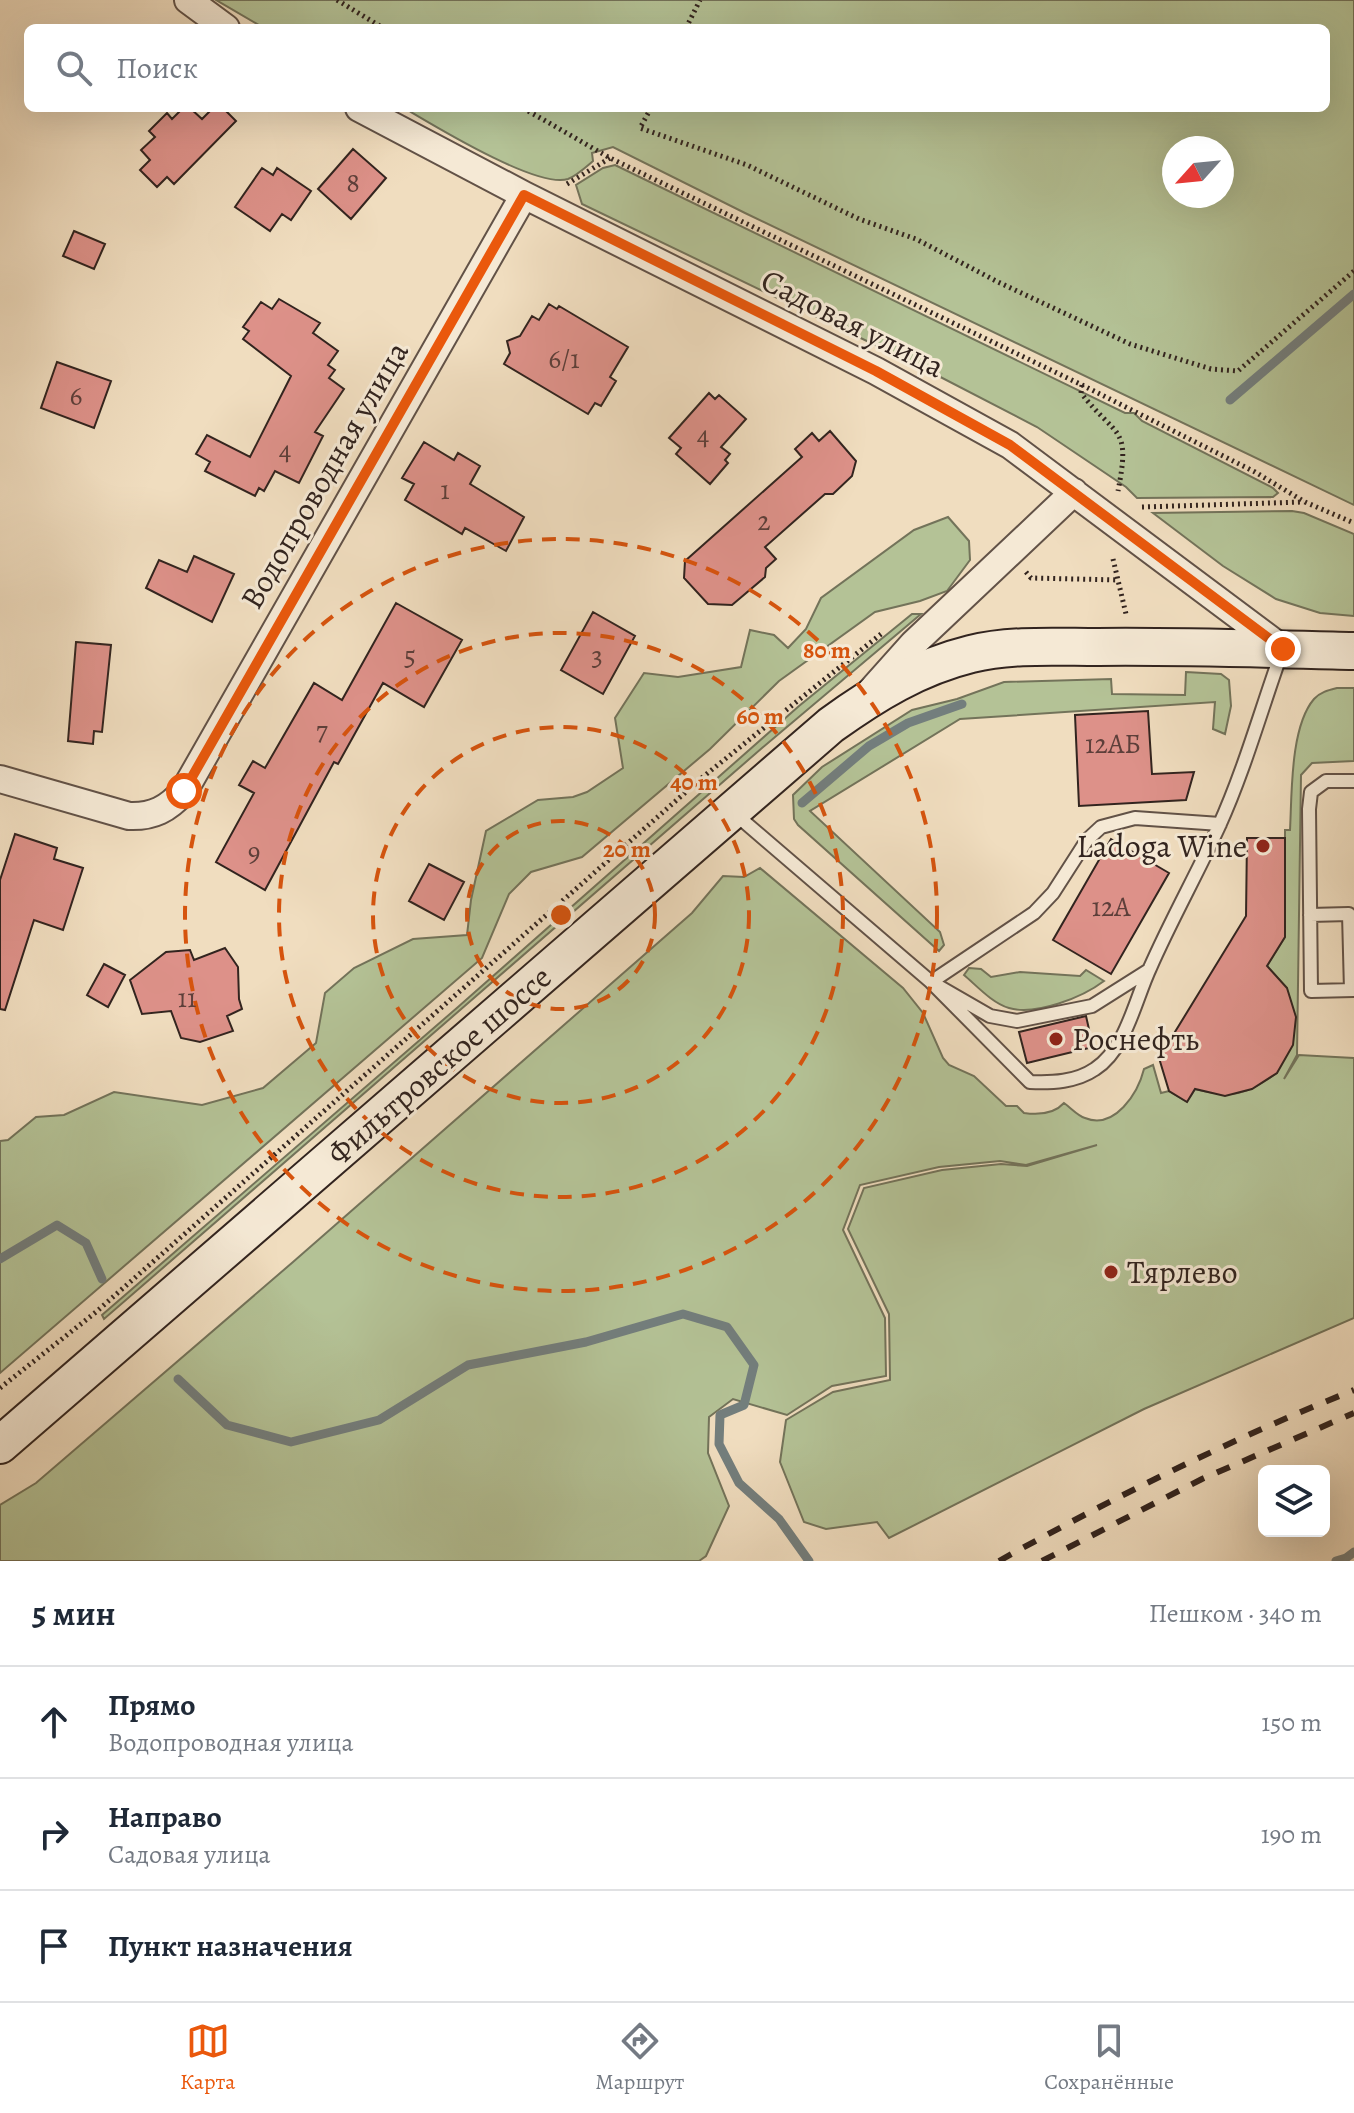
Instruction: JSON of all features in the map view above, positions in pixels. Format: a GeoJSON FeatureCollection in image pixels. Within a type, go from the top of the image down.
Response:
{"type":"FeatureCollection","features":[{"type":"Feature","properties":{"kind":"main road","name":"Фильтровское шоссе"},"geometry":{"type":"LineString","coordinates":[[0,1445],[831,725],[859,705],[917,671],[987,652],[1074,647],[1354,651]]}},
{"type":"Feature","properties":{"kind":"street"},"geometry":{"type":"LineString","coordinates":[[188,0],[221,24]]}},
{"type":"Feature","properties":{"kind":"street","name":"Садовая улица"},"geometry":{"type":"LineString","coordinates":[[367,112],[876,371],[1010,445],[1283,649]]}},
{"type":"Feature","properties":{"kind":"street","name":"Водопроводная улица"},"geometry":{"type":"LineString","coordinates":[[0,779],[129,816],[145,817],[173,804],[184,791],[531,198]]}},
{"type":"Feature","properties":{"kind":"street"},"geometry":{"type":"LineString","coordinates":[[859,705],[913,644],[1074,492]]}},
{"type":"Feature","properties":{"kind":"lane"},"geometry":{"type":"LineString","coordinates":[[732,811],[931,982],[1030,1082],[1054,1083],[1096,1069],[1109,1056],[1121,1036],[1149,970],[1220,824],[1283,649]]}},
{"type":"Feature","properties":{"kind":"lane"},"geometry":{"type":"LineString","coordinates":[[1310,915],[1349,914],[1353,990],[1311,991],[1310,915],[1309,809],[1311,792],[1326,781],[1354,781]]}},
{"type":"Feature","properties":{"kind":"lane"},"geometry":{"type":"LineString","coordinates":[[931,982],[1034,913],[1053,893],[1087,840],[1101,827],[1135,818],[1220,824]]}},
{"type":"Feature","properties":{"kind":"lane"},"geometry":{"type":"LineString","coordinates":[[931,982],[990,1016],[1017,1021],[1092,1006],[1149,970]]}},
{"type":"Feature","properties":{"kind":"path"},"geometry":{"type":"LineString","coordinates":[[337,0],[376,24]]}},
{"type":"Feature","properties":{"kind":"path"},"geometry":{"type":"LineString","coordinates":[[688,24],[700,0]]}},
{"type":"Feature","properties":{"kind":"path"},"geometry":{"type":"LineString","coordinates":[[530,112],[610,158],[1082,385],[1255,472],[1305,502],[1354,523]]}},
{"type":"Feature","properties":{"kind":"path"},"geometry":{"type":"LineString","coordinates":[[649,112],[640,128],[747,165],[859,219],[916,239],[998,282],[1130,344],[1211,369],[1238,371],[1354,271]]}},
{"type":"Feature","properties":{"kind":"path"},"geometry":{"type":"LineString","coordinates":[[531,198],[610,158]]}},
{"type":"Feature","properties":{"kind":"path"},"geometry":{"type":"LineString","coordinates":[[1082,385],[1081,393],[1119,432],[1124,455],[1118,492]]}},
{"type":"Feature","properties":{"kind":"path"},"geometry":{"type":"LineString","coordinates":[[1137,507],[1305,502]]}},
{"type":"Feature","properties":{"kind":"path"},"geometry":{"type":"LineString","coordinates":[[1019,564],[1031,578],[1119,580],[1126,614]]}},
{"type":"Feature","properties":{"kind":"path"},"geometry":{"type":"LineString","coordinates":[[0,1388],[108,1301],[704,776],[884,631]]}},
{"type":"Feature","properties":{"kind":"green space"},"geometry":{"type":"Polygon","coordinates":[[[216,0],[1354,0],[1354,505],[613,147],[592,153],[593,161],[571,178],[553,180],[533,175],[485,154],[411,112],[1330,112],[1330,24],[257,24],[216,0]]]}},
{"type":"Feature","properties":{"kind":"green space"},"geometry":{"type":"Polygon","coordinates":[[[615,165],[1125,413],[1134,413],[1142,421],[1278,493],[1273,497],[1137,498],[1126,487],[1037,427],[923,368],[582,204],[576,185],[603,168],[615,165]]]}},
{"type":"Feature","properties":{"kind":"green space"},"geometry":{"type":"Polygon","coordinates":[[[1292,511],[1354,534],[1354,616],[1320,613],[1276,599],[1223,566],[1153,513],[1292,511]]]}},
{"type":"Feature","properties":{"kind":"green space"},"geometry":{"type":"Polygon","coordinates":[[[948,517],[969,541],[970,560],[947,591],[875,612],[779,681],[710,749],[582,857],[531,872],[509,894],[482,958],[0,1373],[0,1141],[8,1140],[36,1117],[64,1115],[114,1092],[202,1105],[263,1088],[316,1043],[325,993],[354,968],[413,939],[467,935],[486,831],[538,800],[573,797],[587,792],[623,768],[615,718],[644,673],[678,677],[741,667],[750,630],[774,635],[788,648],[806,629],[821,598],[914,530],[948,517]]]}},
{"type":"Feature","properties":{"kind":"green space"},"geometry":{"type":"Polygon","coordinates":[[[912,614],[921,614],[762,748],[104,1319],[102,1315],[799,706],[912,614]]]}},
{"type":"Feature","properties":{"kind":"green space"},"geometry":{"type":"Polygon","coordinates":[[[1186,672],[1221,674],[1229,680],[1231,706],[1225,734],[1213,729],[1215,702],[960,719],[810,811],[940,932],[944,945],[939,951],[794,819],[793,795],[822,767],[912,710],[957,699],[1004,682],[1111,679],[1112,694],[1185,695],[1186,672]]]}},
{"type":"Feature","properties":{"kind":"green space"},"geometry":{"type":"Polygon","coordinates":[[[1337,688],[1354,688],[1354,761],[1312,763],[1301,775],[1297,1055],[1284,1079],[1299,1055],[1354,1058],[1354,1318],[1144,1409],[889,1538],[877,1522],[826,1529],[804,1522],[780,1462],[786,1420],[833,1392],[890,1380],[889,1314],[848,1229],[864,1188],[942,1170],[1001,1164],[1027,1166],[1097,1145],[1026,1165],[1000,1161],[939,1167],[860,1185],[843,1230],[885,1318],[886,1376],[832,1386],[787,1415],[733,1399],[709,1417],[708,1453],[729,1506],[706,1556],[699,1561],[0,1561],[0,1505],[36,1483],[293,1262],[692,913],[723,876],[744,877],[760,868],[903,988],[923,1013],[949,1065],[974,1076],[1006,1106],[1017,1106],[1024,1113],[1046,1113],[1064,1103],[1085,1118],[1106,1119],[1124,1107],[1144,1069],[1153,1065],[1161,1093],[1169,1091],[1187,1102],[1195,1089],[1219,1094],[1238,1093],[1265,1081],[1277,1073],[1287,988],[1267,966],[1285,937],[1285,830],[1290,830],[1296,743],[1306,711],[1314,699],[1337,688]]]}},
{"type":"Feature","properties":{"kind":"green space"},"geometry":{"type":"Polygon","coordinates":[[[969,968],[981,969],[991,977],[1020,972],[1080,976],[1086,970],[1104,981],[1059,1004],[1020,1010],[1003,1006],[985,994],[964,975],[969,968]]]}},
{"type":"Feature","properties":{"kind":"building"},"geometry":{"type":"Polygon","coordinates":[[[179,112],[194,112],[202,119],[209,112],[227,112],[236,121],[174,184],[167,177],[157,187],[140,170],[150,160],[141,150],[155,137],[149,131],[167,113],[172,119],[179,112]]]}},
{"type":"Feature","properties":{"kind":"building"},"geometry":{"type":"Polygon","coordinates":[[[353,149],[386,178],[351,219],[318,189],[353,149]]]}},
{"type":"Feature","properties":{"kind":"building"},"geometry":{"type":"Polygon","coordinates":[[[262,168],[273,175],[277,168],[311,191],[291,220],[282,214],[270,231],[235,207],[262,168]]]}},
{"type":"Feature","properties":{"kind":"building"},"geometry":{"type":"Polygon","coordinates":[[[74,231],[105,244],[94,269],[63,256],[74,231]]]}},
{"type":"Feature","properties":{"kind":"building"},"geometry":{"type":"Polygon","coordinates":[[[279,299],[320,323],[313,333],[338,351],[328,365],[335,370],[329,378],[344,389],[315,432],[323,436],[299,483],[275,471],[264,491],[259,488],[255,496],[205,471],[210,462],[196,454],[207,435],[250,457],[291,376],[243,339],[249,331],[243,327],[261,302],[272,309],[279,299]]]}},
{"type":"Feature","properties":{"kind":"building"},"geometry":{"type":"Polygon","coordinates":[[[549,304],[557,309],[559,306],[628,347],[610,377],[616,381],[601,406],[595,403],[588,414],[504,364],[510,353],[507,341],[520,336],[532,316],[539,320],[549,304]]]}},
{"type":"Feature","properties":{"kind":"building"},"geometry":{"type":"Polygon","coordinates":[[[57,362],[111,381],[94,428],[41,408],[57,362]]]}},
{"type":"Feature","properties":{"kind":"building"},"geometry":{"type":"Polygon","coordinates":[[[709,393],[715,399],[719,395],[746,419],[721,447],[730,454],[725,460],[728,463],[710,484],[676,454],[681,448],[669,438],[709,393]]]}},
{"type":"Feature","properties":{"kind":"building"},"geometry":{"type":"Polygon","coordinates":[[[830,431],[856,461],[852,476],[833,494],[825,494],[765,547],[776,559],[766,568],[765,577],[732,605],[708,604],[684,578],[685,561],[802,457],[795,449],[812,433],[819,441],[830,431]]]}},
{"type":"Feature","properties":{"kind":"building"},"geometry":{"type":"Polygon","coordinates":[[[424,442],[454,460],[458,453],[480,466],[470,484],[524,517],[506,551],[465,528],[462,534],[405,500],[414,484],[402,478],[424,442]]]}},
{"type":"Feature","properties":{"kind":"building"},"geometry":{"type":"Polygon","coordinates":[[[194,556],[234,574],[212,622],[146,588],[159,560],[187,572],[194,556]]]}},
{"type":"Feature","properties":{"kind":"building"},"geometry":{"type":"Polygon","coordinates":[[[396,603],[462,640],[424,707],[383,683],[338,764],[334,762],[265,890],[216,862],[254,793],[239,785],[253,761],[265,768],[314,683],[342,700],[396,603]]]}},
{"type":"Feature","properties":{"kind":"building"},"geometry":{"type":"Polygon","coordinates":[[[593,612],[635,636],[603,694],[561,670],[593,612]]]}},
{"type":"Feature","properties":{"kind":"building"},"geometry":{"type":"Polygon","coordinates":[[[76,642],[111,645],[102,732],[94,731],[93,744],[68,741],[76,642]]]}},
{"type":"Feature","properties":{"kind":"building"},"geometry":{"type":"Polygon","coordinates":[[[1148,711],[1152,774],[1194,772],[1186,800],[1079,806],[1075,715],[1148,711]]]}},
{"type":"Feature","properties":{"kind":"building"},"geometry":{"type":"Polygon","coordinates":[[[15,834],[57,848],[54,859],[83,868],[63,930],[34,920],[5,1010],[0,1009],[0,880],[15,834]]]}},
{"type":"Feature","properties":{"kind":"building"},"geometry":{"type":"Polygon","coordinates":[[[1247,838],[1285,838],[1285,937],[1267,966],[1287,988],[1296,1017],[1293,1045],[1277,1073],[1252,1089],[1225,1096],[1195,1089],[1187,1102],[1169,1091],[1159,1058],[1246,916],[1247,838]]]}},
{"type":"Feature","properties":{"kind":"building"},"geometry":{"type":"Polygon","coordinates":[[[1111,839],[1169,873],[1111,974],[1053,940],[1111,839]]]}},
{"type":"Feature","properties":{"kind":"building"},"geometry":{"type":"Polygon","coordinates":[[[429,864],[464,882],[444,920],[409,901],[429,864]]]}},
{"type":"Feature","properties":{"kind":"building"},"geometry":{"type":"Polygon","coordinates":[[[225,948],[238,967],[242,1009],[227,1016],[233,1031],[200,1042],[181,1038],[171,1011],[142,1014],[130,980],[166,952],[190,950],[194,960],[225,948]]]}},
{"type":"Feature","properties":{"kind":"building"},"geometry":{"type":"Polygon","coordinates":[[[104,964],[125,975],[108,1007],[87,995],[104,964]]]}},
{"type":"Feature","properties":{"kind":"building","name":"Роснефть"},"geometry":{"type":"Polygon","coordinates":[[[1086,1016],[1093,1047],[1027,1063],[1019,1032],[1086,1016]]]}},
{"type":"Feature","properties":{"kind":"waterway"},"geometry":{"type":"LineString","coordinates":[[1230,400],[1354,294]]}},
{"type":"Feature","properties":{"kind":"waterway"},"geometry":{"type":"LineString","coordinates":[[802,803],[869,746],[908,723],[962,704]]}},
{"type":"Feature","properties":{"kind":"waterway"},"geometry":{"type":"LineString","coordinates":[[0,1259],[57,1225],[86,1243],[102,1279]]}},
{"type":"Feature","properties":{"kind":"waterway"},"geometry":{"type":"LineString","coordinates":[[178,1379],[227,1425],[291,1442],[379,1420],[468,1365],[586,1342],[683,1314],[727,1327],[754,1365],[744,1405],[720,1415],[719,1444],[739,1483],[779,1519],[809,1561]]}},
{"type":"Feature","properties":{"kind":"waterway"},"geometry":{"type":"LineString","coordinates":[[1336,1561],[1354,1552]]}},
{"type":"Feature","properties":{"kind":"railway"},"geometry":{"type":"LineString","coordinates":[[999,1561],[1174,1470],[1354,1390]]}},
{"type":"Feature","properties":{"kind":"railway"},"geometry":{"type":"LineString","coordinates":[[1042,1561],[1202,1479],[1354,1413]]}},
{"type":"Feature","properties":{"kind":"place","name":"Ladoga Wine"},"geometry":{"type":"Point","coordinates":[1263,846]}},
{"type":"Feature","properties":{"kind":"place","name":"Роснефть"},"geometry":{"type":"Point","coordinates":[1056,1039]}},
{"type":"Feature","properties":{"kind":"place","name":"Тярлево"},"geometry":{"type":"Point","coordinates":[1111,1272]}},
{"type":"Feature","properties":{"kind":"route"},"geometry":{"type":"LineString","coordinates":[[184,791],[524,195],[876,371],[1010,445],[1283,649]]}}]}
